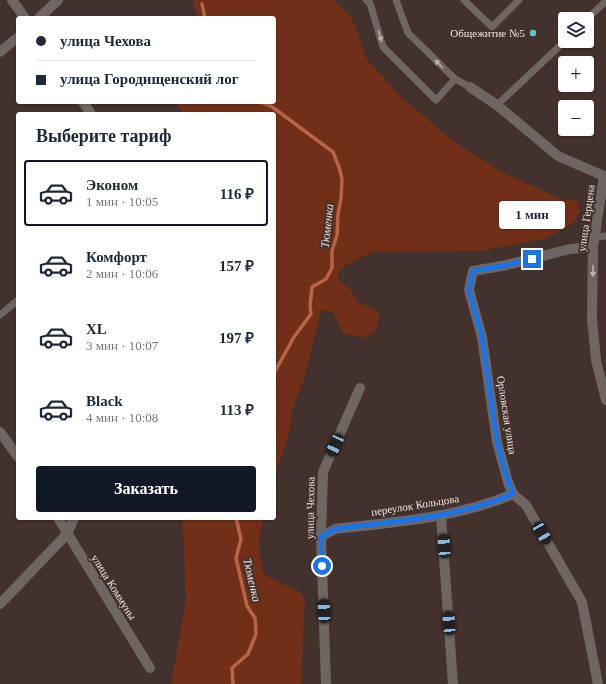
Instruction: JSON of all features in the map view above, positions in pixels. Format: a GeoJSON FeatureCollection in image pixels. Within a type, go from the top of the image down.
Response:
{"type":"FeatureCollection","features":[{"type":"Feature","properties":{"kind":"street"},"geometry":{"type":"LineString","coordinates":[[12,0],[24,16]]}},
{"type":"Feature","properties":{"kind":"street"},"geometry":{"type":"LineString","coordinates":[[41,16],[58,0]]}},
{"type":"Feature","properties":{"kind":"street"},"geometry":{"type":"LineString","coordinates":[[0,52],[16,39]]}},
{"type":"Feature","properties":{"kind":"street","name":"улица Герцена"},"geometry":{"type":"LineString","coordinates":[[470,87],[497,105],[558,156],[605,175],[593,242],[592,319],[596,360],[604,381],[606,400]]}},
{"type":"Feature","properties":{"kind":"street","name":"Орловская улица"},"geometry":{"type":"LineString","coordinates":[[593,242],[507,265],[473,271],[469,290],[482,337],[497,442],[508,482],[513,494],[526,505],[582,602],[598,684]]}},
{"type":"Feature","properties":{"kind":"street","name":"улица Чехова"},"geometry":{"type":"LineString","coordinates":[[326,684],[321,537],[323,472],[360,388]]}},
{"type":"Feature","properties":{"kind":"street"},"geometry":{"type":"LineString","coordinates":[[0,432],[16,454]]}},
{"type":"Feature","properties":{"kind":"street","name":"переулок Кольцова"},"geometry":{"type":"LineString","coordinates":[[321,537],[335,529],[441,516],[493,502],[513,494]]}},
{"type":"Feature","properties":{"kind":"street"},"geometry":{"type":"LineString","coordinates":[[441,516],[454,684]]}},
{"type":"Feature","properties":{"kind":"street","name":"улица Коммуны"},"geometry":{"type":"LineString","coordinates":[[59,520],[150,668]]}},
{"type":"Feature","properties":{"kind":"street"},"geometry":{"type":"LineString","coordinates":[[0,604],[67,534],[73,520]]}},
{"type":"Feature","properties":{"kind":"lane"},"geometry":{"type":"LineString","coordinates":[[366,0],[370,4],[383,48],[436,100],[455,79]]}},
{"type":"Feature","properties":{"kind":"lane"},"geometry":{"type":"LineString","coordinates":[[396,0],[408,33],[455,79],[470,87]]}},
{"type":"Feature","properties":{"kind":"lane"},"geometry":{"type":"LineString","coordinates":[[464,0],[492,27],[519,0]]}},
{"type":"Feature","properties":{"kind":"lane"},"geometry":{"type":"LineString","coordinates":[[594,12],[606,1]]}},
{"type":"Feature","properties":{"kind":"lane"},"geometry":{"type":"LineString","coordinates":[[497,105],[558,48]]}},
{"type":"Feature","properties":{"kind":"lane"},"geometry":{"type":"LineString","coordinates":[[593,242],[606,236]]}},
{"type":"Feature","properties":{"kind":"lane"},"geometry":{"type":"LineString","coordinates":[[0,315],[16,302]]}},
{"type":"Feature","properties":{"kind":"shaded area"},"geometry":{"type":"Polygon","coordinates":[[[193,0],[334,0],[352,18],[366,58],[399,95],[453,141],[504,173],[560,199],[577,201],[580,212],[572,224],[547,238],[481,251],[373,252],[343,267],[337,276],[339,281],[350,289],[359,303],[373,308],[380,315],[376,331],[364,338],[343,333],[333,312],[321,310],[304,379],[292,410],[289,434],[276,470],[276,112],[182,112],[176,104],[276,104],[276,16],[197,16],[193,0]]]}},
{"type":"Feature","properties":{"kind":"shaded area"},"geometry":{"type":"Polygon","coordinates":[[[182,520],[264,520],[259,540],[262,571],[270,578],[300,592],[305,600],[301,684],[171,684],[186,599],[182,520]]]}},
{"type":"Feature","properties":{"kind":"waterway","name":"Тюменка"},"geometry":{"type":"LineString","coordinates":[[202,4],[205,16]]}},
{"type":"Feature","properties":{"kind":"waterway","name":"Тюменка"},"geometry":{"type":"LineString","coordinates":[[265,104],[271,106],[333,152],[342,179],[337,235],[332,251],[332,268],[326,279],[312,287],[310,306],[311,314],[294,337],[276,369]]}},
{"type":"Feature","properties":{"kind":"waterway","name":"Тюменка"},"geometry":{"type":"LineString","coordinates":[[233,684],[232,668],[248,654],[256,634],[255,618],[247,606],[236,558],[241,539],[236,520]]}},
{"type":"Feature","properties":{"kind":"place","name":"Общежитие №5"},"geometry":{"type":"Point","coordinates":[533,33]}},
{"type":"Feature","properties":{"kind":"route"},"geometry":{"type":"LineString","coordinates":[[322,566],[321,537],[335,529],[441,516],[493,502],[513,494],[508,482],[497,442],[482,337],[469,290],[473,271],[532,259]]}}]}
